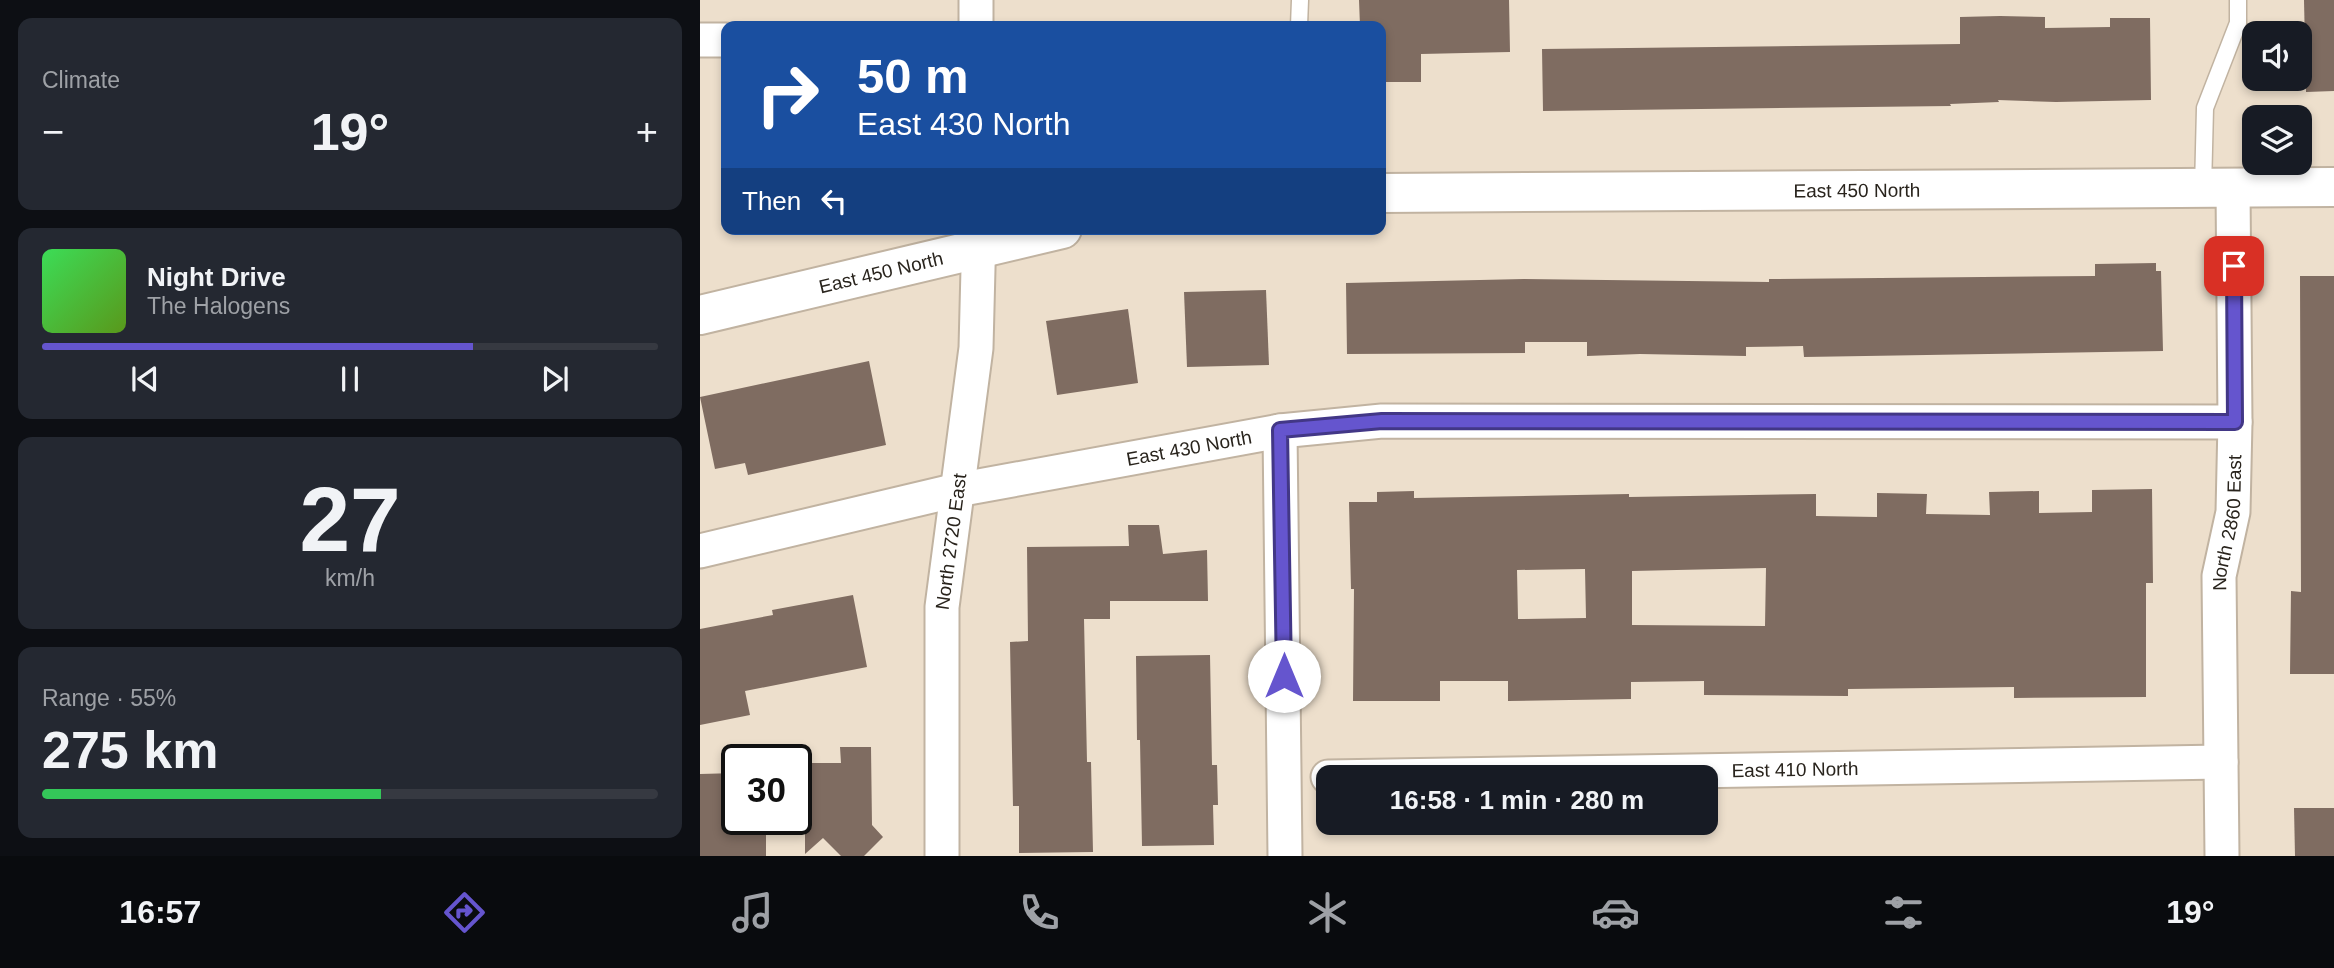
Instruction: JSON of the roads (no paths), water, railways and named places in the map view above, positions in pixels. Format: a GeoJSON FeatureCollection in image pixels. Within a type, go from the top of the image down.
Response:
{"type":"FeatureCollection","features":[{"type":"Feature","properties":{"kind":"street"},"geometry":{"type":"LineString","coordinates":[[976,0],[976,21]]}},
{"type":"Feature","properties":{"kind":"street"},"geometry":{"type":"LineString","coordinates":[[700,40],[721,40]]}},
{"type":"Feature","properties":{"kind":"street","name":"East 450 North"},"geometry":{"type":"LineString","coordinates":[[1386,193],[2334,187]]}},
{"type":"Feature","properties":{"kind":"street","name":"North 2860 East"},"geometry":{"type":"LineString","coordinates":[[2218,188],[2235,422],[2233,512],[2219,576],[2222,856]]}},
{"type":"Feature","properties":{"kind":"street","name":"East 450 North"},"geometry":{"type":"LineString","coordinates":[[700,315],[979,239],[1012,235]]}},
{"type":"Feature","properties":{"kind":"street","name":"North 2720 East"},"geometry":{"type":"LineString","coordinates":[[942,856],[942,607],[976,348],[979,239]]}},
{"type":"Feature","properties":{"kind":"street","name":"East 430 North"},"geometry":{"type":"LineString","coordinates":[[700,551],[957,490],[1280,430],[1382,421],[2235,422]]}},
{"type":"Feature","properties":{"kind":"street"},"geometry":{"type":"LineString","coordinates":[[1280,430],[1285,856]]}},
{"type":"Feature","properties":{"kind":"street","name":"East 410 North"},"geometry":{"type":"LineString","coordinates":[[1718,770],[2221,762]]}},
{"type":"Feature","properties":{"kind":"street","name":"East 410 North"},"geometry":{"type":"LineString","coordinates":[[1284,778],[1316,777]]}},
{"type":"Feature","properties":{"kind":"lane"},"geometry":{"type":"LineString","coordinates":[[1299,21],[1300,0]]}},
{"type":"Feature","properties":{"kind":"lane"},"geometry":{"type":"LineString","coordinates":[[2218,188],[2205,108],[2238,23],[2238,0]]}}]}
